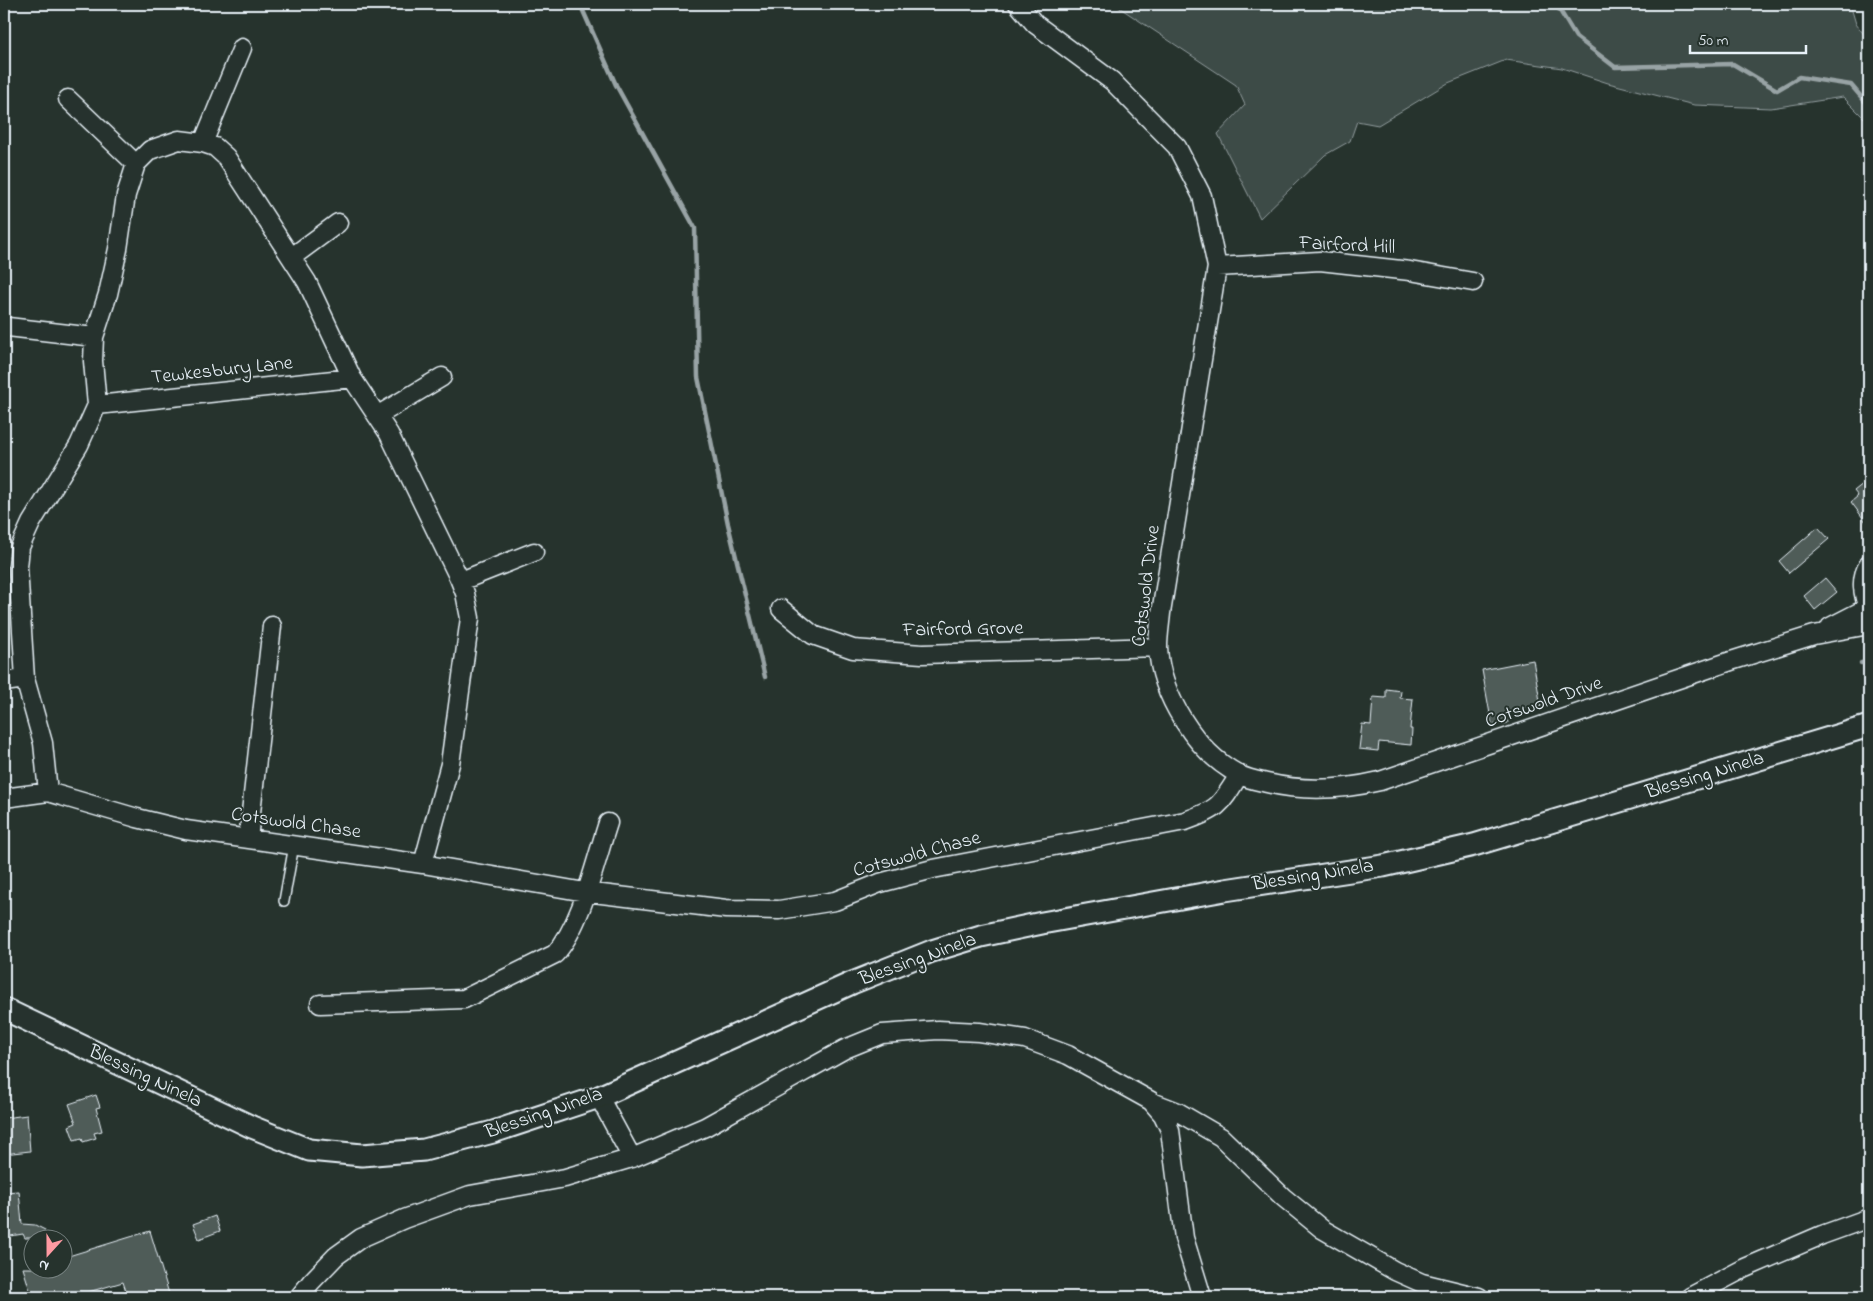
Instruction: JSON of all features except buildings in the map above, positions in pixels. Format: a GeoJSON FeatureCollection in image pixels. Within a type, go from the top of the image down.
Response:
{"type":"FeatureCollection","features":[{"type":"Feature","properties":{"kind":"street","name":"Cotswold Drive"},"geometry":{"type":"LineString","coordinates":[[1018,4],[1035,24],[1112,81],[1176,147],[1202,196],[1217,267],[1161,613],[1158,647],[1162,674],[1181,719],[1218,761],[1239,775],[1289,788],[1337,789],[1354,787],[1380,781],[1731,661],[1814,635],[1869,625]]}},
{"type":"Feature","properties":{"kind":"street"},"geometry":{"type":"LineString","coordinates":[[203,143],[242,48]]}},
{"type":"Feature","properties":{"kind":"street"},"geometry":{"type":"LineString","coordinates":[[68,98],[136,164]]}},
{"type":"Feature","properties":{"kind":"street"},"geometry":{"type":"LineString","coordinates":[[48,792],[43,743],[25,679],[18,574],[20,546],[31,523],[79,445],[96,405],[93,362],[94,338],[108,294],[118,249],[126,195],[136,164],[150,150],[179,140],[203,143],[214,147],[226,157],[308,282],[352,378],[389,434],[461,581],[465,593],[470,618],[450,764],[423,864]]}},
{"type":"Feature","properties":{"kind":"street"},"geometry":{"type":"LineString","coordinates":[[292,257],[338,223]]}},
{"type":"Feature","properties":{"kind":"street","name":"Fairford Hill"},"geometry":{"type":"LineString","coordinates":[[1217,267],[1320,261],[1410,271],[1473,282]]}},
{"type":"Feature","properties":{"kind":"street"},"geometry":{"type":"LineString","coordinates":[[8,327],[94,338]]}},
{"type":"Feature","properties":{"kind":"street"},"geometry":{"type":"LineString","coordinates":[[377,416],[442,377]]}},
{"type":"Feature","properties":{"kind":"street","name":"Tewkesbury Lane"},"geometry":{"type":"LineString","coordinates":[[96,405],[352,378]]}},
{"type":"Feature","properties":{"kind":"street"},"geometry":{"type":"LineString","coordinates":[[461,581],[534,552]]}},
{"type":"Feature","properties":{"kind":"street"},"geometry":{"type":"LineString","coordinates":[[1869,564],[1864,572],[1862,590],[1869,608]]}},
{"type":"Feature","properties":{"kind":"street","name":"Cotswold Drive"},"geometry":{"type":"LineString","coordinates":[[1814,635],[1869,608]]}},
{"type":"Feature","properties":{"kind":"street","name":"Fairford Grove"},"geometry":{"type":"LineString","coordinates":[[781,609],[813,635],[853,649],[922,654],[1158,647]]}},
{"type":"Feature","properties":{"kind":"street"},"geometry":{"type":"LineString","coordinates":[[248,839],[272,626]]}},
{"type":"Feature","properties":{"kind":"street"},"geometry":{"type":"LineString","coordinates":[[4,682],[25,679]]}},
{"type":"Feature","properties":{"kind":"street","name":"Blessing Ninela"},"geometry":{"type":"LineString","coordinates":[[4,1009],[252,1127],[309,1150],[362,1155],[424,1150],[493,1132],[599,1096],[852,984],[932,951],[981,936],[1042,923],[1206,894],[1383,866],[1474,845],[1869,726]]}},
{"type":"Feature","properties":{"kind":"street","name":"Cotswold Chase"},"geometry":{"type":"LineString","coordinates":[[4,798],[48,792],[170,826],[248,839],[423,864],[585,892],[726,909],[779,910],[835,901],[880,883],[933,869],[1185,821],[1218,807],[1239,775]]}},
{"type":"Feature","properties":{"kind":"street"},"geometry":{"type":"LineString","coordinates":[[320,1004],[464,999],[554,954],[563,944],[585,892],[608,823]]}},
{"type":"Feature","properties":{"kind":"street"},"geometry":{"type":"LineString","coordinates":[[299,1297],[310,1282],[336,1256],[361,1238],[404,1219],[470,1195],[565,1178],[632,1158],[705,1127],[845,1049],[882,1034],[938,1030],[979,1032],[1024,1039],[1068,1055],[1151,1102],[1178,1112],[1221,1137],[1283,1197],[1322,1229],[1337,1238],[1395,1271],[1413,1279],[1480,1297]]}},
{"type":"Feature","properties":{"kind":"street"},"geometry":{"type":"LineString","coordinates":[[599,1096],[632,1158]]}},
{"type":"Feature","properties":{"kind":"street"},"geometry":{"type":"LineString","coordinates":[[1151,1102],[1163,1115],[1170,1130],[1184,1238],[1202,1297]]}},
{"type":"Feature","properties":{"kind":"street"},"geometry":{"type":"LineString","coordinates":[[1690,1297],[1745,1268],[1822,1235],[1869,1218]]}},
{"type":"Feature","properties":{"kind":"lane"},"geometry":{"type":"LineString","coordinates":[[284,901],[294,846]]}},
{"type":"Feature","properties":{"kind":"shaded area"},"geometry":{"type":"Polygon","coordinates":[[[1114,4],[1850,4],[1856,24],[1869,41],[1869,123],[1843,97],[1771,108],[1694,105],[1608,83],[1562,68],[1506,60],[1448,83],[1378,125],[1357,121],[1350,141],[1325,155],[1260,218],[1218,134],[1245,105],[1236,85],[1114,4]]]}},
{"type":"Feature","properties":{"kind":"waterway"},"geometry":{"type":"LineString","coordinates":[[580,4],[616,85],[695,228],[698,377],[728,524],[765,677]]}},
{"type":"Feature","properties":{"kind":"waterway"},"geometry":{"type":"LineString","coordinates":[[1556,4],[1576,37],[1615,67],[1733,64],[1777,90],[1799,77],[1851,85],[1869,106]]}},
{"type":"Feature","properties":{"kind":"waterway"},"geometry":{"type":"LineString","coordinates":[[1861,663],[1869,662]]}}]}
